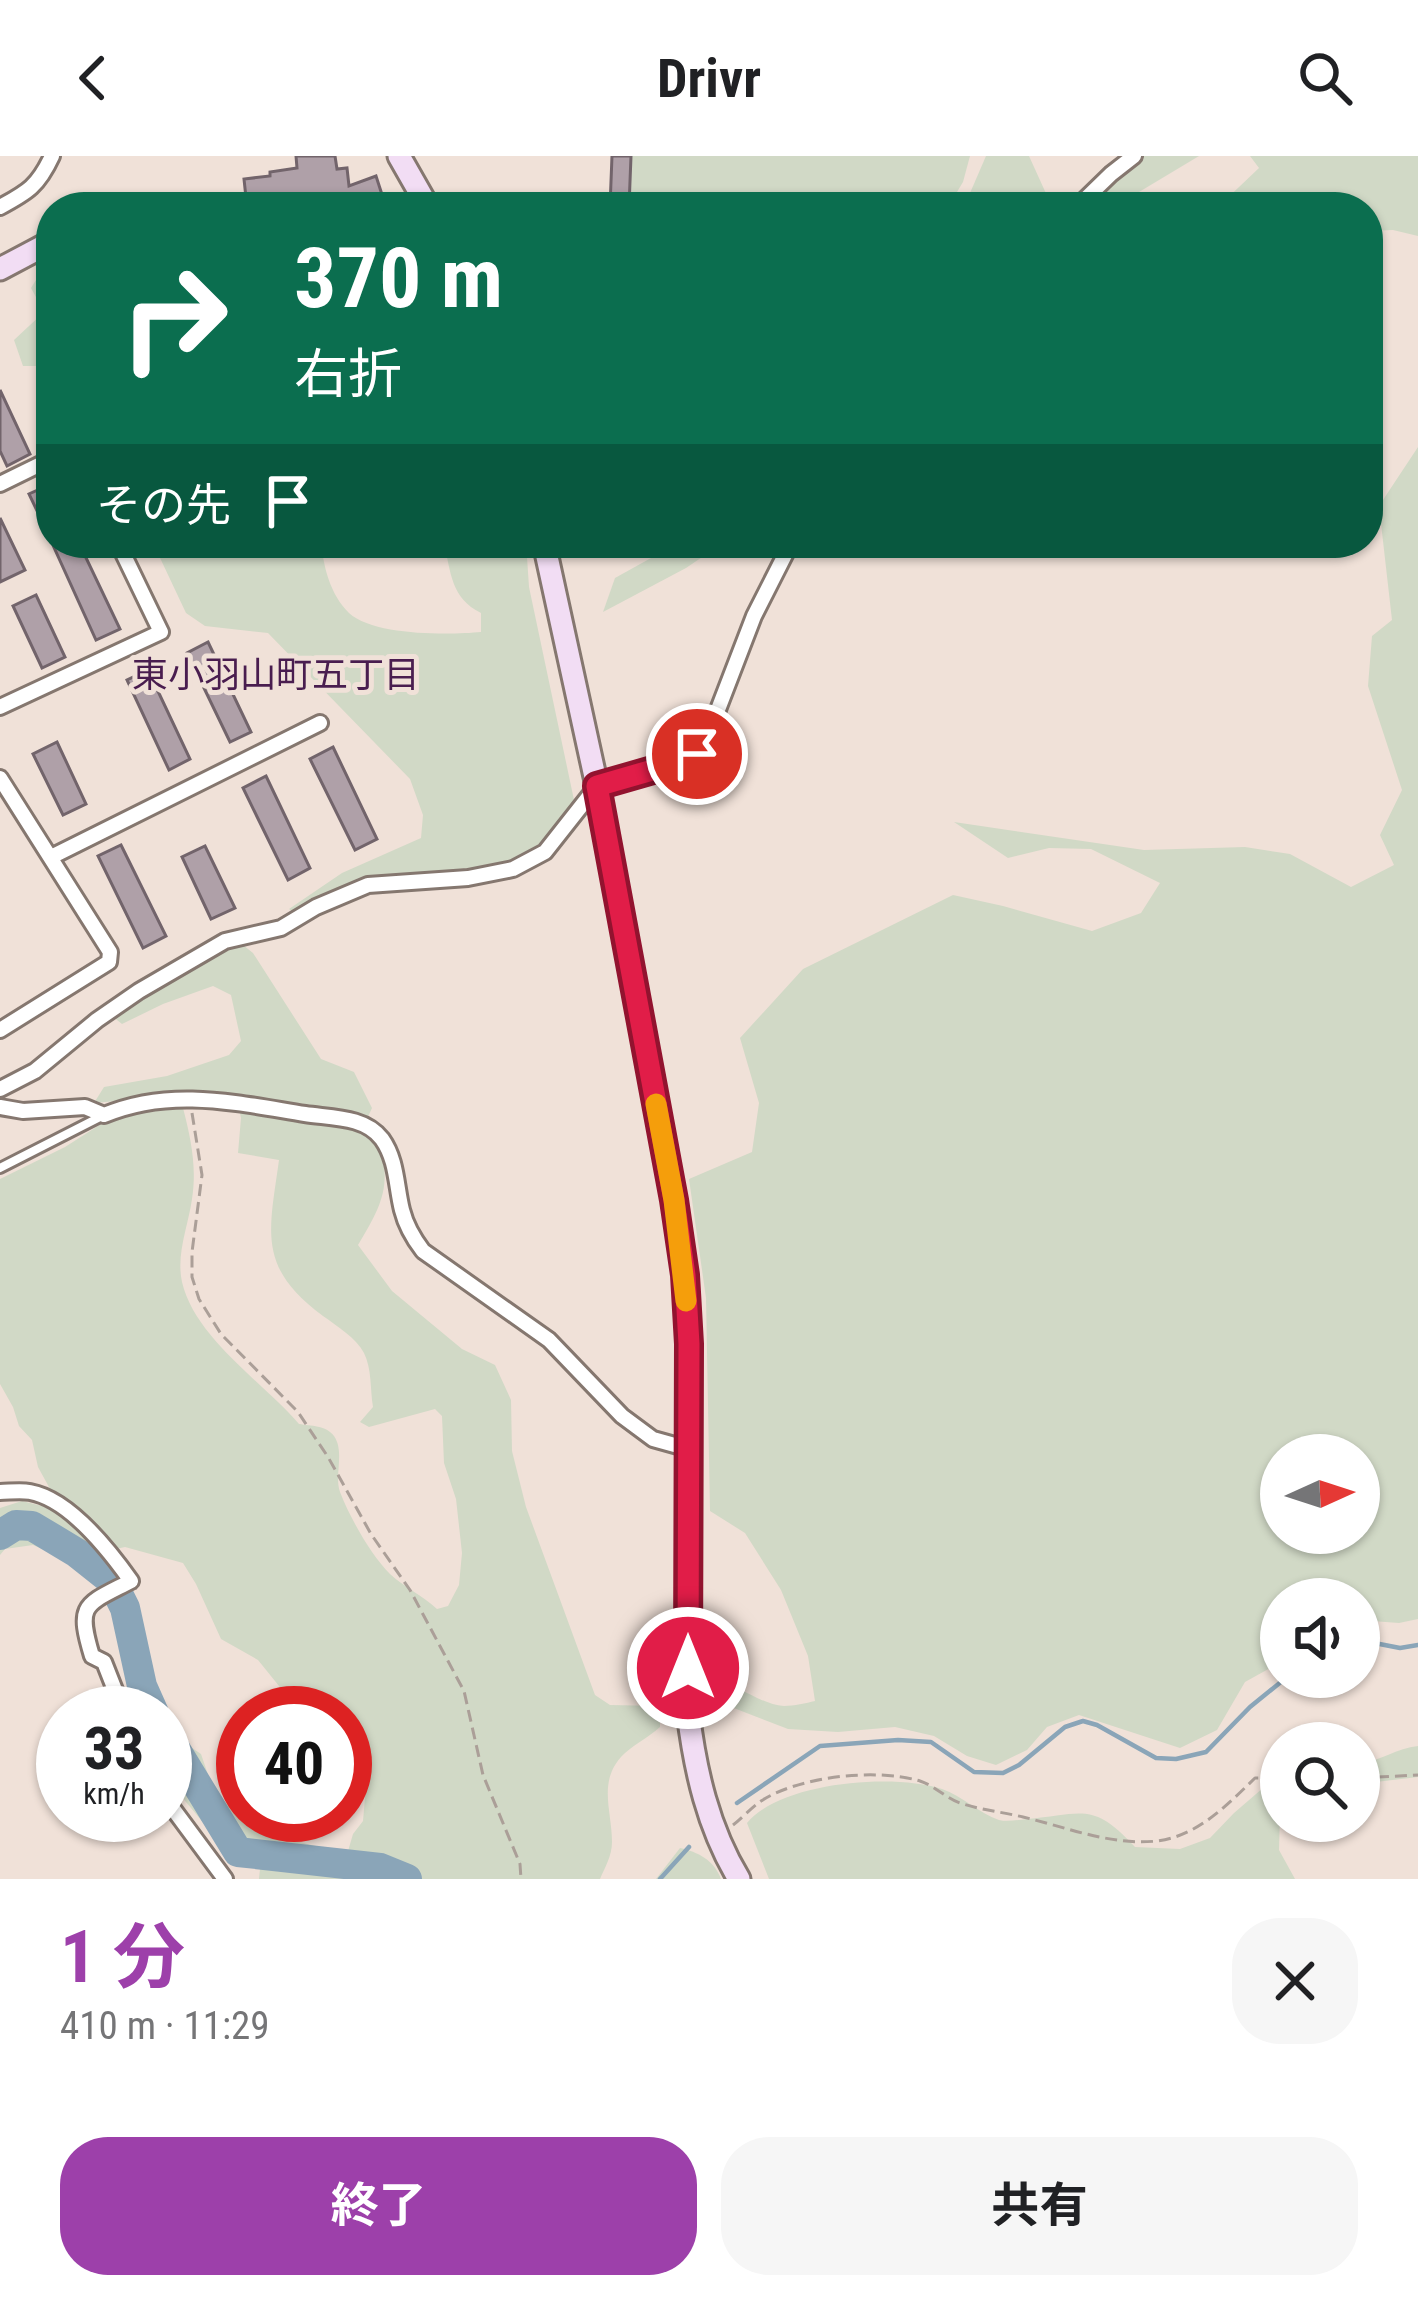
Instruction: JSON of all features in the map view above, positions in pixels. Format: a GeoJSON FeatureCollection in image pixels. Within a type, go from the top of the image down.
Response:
{"type":"FeatureCollection","features":[{"type":"Feature","properties":{"kind":"street"},"geometry":{"type":"LineString","coordinates":[[0,207],[42,178],[52,156]]}},
{"type":"Feature","properties":{"kind":"street"},"geometry":{"type":"LineString","coordinates":[[399,156],[419,192]]}},
{"type":"Feature","properties":{"kind":"street"},"geometry":{"type":"LineString","coordinates":[[1092,192],[1134,156]]}},
{"type":"Feature","properties":{"kind":"street"},"geometry":{"type":"LineString","coordinates":[[0,268],[36,250]]}},
{"type":"Feature","properties":{"kind":"street"},"geometry":{"type":"LineString","coordinates":[[0,484],[36,467]]}},
{"type":"Feature","properties":{"kind":"street"},"geometry":{"type":"LineString","coordinates":[[0,707],[161,632],[125,558]]}},
{"type":"Feature","properties":{"kind":"street"},"geometry":{"type":"LineString","coordinates":[[547,558],[597,786],[677,1219],[689,1344],[688,1712],[694,1764],[718,1838],[739,1879]]}},
{"type":"Feature","properties":{"kind":"street"},"geometry":{"type":"LineString","coordinates":[[0,1089],[35,1071],[139,991],[225,941],[281,928],[316,907],[368,886],[468,878],[513,869],[545,852],[597,786],[697,754],[783,558]]}},
{"type":"Feature","properties":{"kind":"street"},"geometry":{"type":"LineString","coordinates":[[51,857],[320,723]]}},
{"type":"Feature","properties":{"kind":"street"},"geometry":{"type":"LineString","coordinates":[[0,778],[110,952],[109,962],[2,1024]]}},
{"type":"Feature","properties":{"kind":"street"},"geometry":{"type":"LineString","coordinates":[[0,1107],[23,1111],[85,1107],[104,1115],[130,1104],[245,1102],[360,1122],[380,1137],[394,1163],[406,1222],[423,1251],[548,1340],[652,1439],[689,1449]]}},
{"type":"Feature","properties":{"kind":"street"},"geometry":{"type":"LineString","coordinates":[[0,1492],[32,1492],[58,1504],[107,1549],[131,1581],[87,1606],[82,1621],[92,1656],[104,1662],[113,1686]]}},
{"type":"Feature","properties":{"kind":"street"},"geometry":{"type":"LineString","coordinates":[[192,1834],[225,1879]]}},
{"type":"Feature","properties":{"kind":"lane"},"geometry":{"type":"LineString","coordinates":[[0,1168],[104,1115]]}},
{"type":"Feature","properties":{"kind":"path"},"geometry":{"type":"LineString","coordinates":[[189,1100],[202,1162],[192,1264],[199,1299],[221,1334],[298,1412],[443,1648],[464,1690],[483,1775],[520,1864],[521,1879]]}},
{"type":"Feature","properties":{"kind":"path"},"geometry":{"type":"LineString","coordinates":[[718,1838],[762,1801],[804,1782],[891,1774],[926,1783],[954,1801],[1078,1834],[1157,1840],[1190,1830],[1218,1814],[1260,1778]]}},
{"type":"Feature","properties":{"kind":"path"},"geometry":{"type":"LineString","coordinates":[[1380,1777],[1418,1775]]}},
{"type":"Feature","properties":{"kind":"green space"},"geometry":{"type":"Polygon","coordinates":[[[631,156],[970,156],[957,192],[630,192],[631,156]]]}},
{"type":"Feature","properties":{"kind":"green space"},"geometry":{"type":"Polygon","coordinates":[[[986,156],[1029,156],[1045,192],[970,192],[986,156]]]}},
{"type":"Feature","properties":{"kind":"green space"},"geometry":{"type":"Polygon","coordinates":[[[1126,156],[1199,156],[1139,192],[1097,192],[1126,156]]]}},
{"type":"Feature","properties":{"kind":"green space"},"geometry":{"type":"Polygon","coordinates":[[[1250,156],[1418,156],[1418,236],[1383,230],[1383,192],[1234,192],[1259,168],[1250,156]]]}},
{"type":"Feature","properties":{"kind":"green space"},"geometry":{"type":"Polygon","coordinates":[[[36,319],[36,366],[23,366],[14,340],[36,319]]]}},
{"type":"Feature","properties":{"kind":"green space"},"geometry":{"type":"Polygon","coordinates":[[[1418,447],[1418,1619],[1380,1622],[1380,1578],[1260,1578],[1260,1674],[1245,1682],[1217,1730],[1180,1748],[1079,1715],[1047,1727],[1027,1750],[996,1765],[967,1756],[934,1736],[895,1727],[838,1732],[788,1729],[726,1705],[706,1680],[774,1704],[815,1701],[808,1656],[781,1590],[745,1533],[710,1511],[706,1298],[689,1179],[752,1152],[759,1103],[740,1038],[803,969],[953,895],[1092,931],[1141,913],[1160,883],[1091,849],[1049,848],[1008,858],[954,822],[1144,850],[1245,847],[1290,854],[1351,887],[1394,865],[1380,835],[1402,790],[1368,686],[1372,636],[1392,620],[1383,500],[1418,447]]]}},
{"type":"Feature","properties":{"kind":"green space"},"geometry":{"type":"Polygon","coordinates":[[[160,558],[323,558],[337,598],[361,621],[412,632],[481,632],[481,613],[458,592],[447,558],[527,558],[529,587],[574,800],[541,846],[510,863],[375,879],[293,912],[289,909],[342,873],[421,838],[423,815],[410,779],[268,633],[205,626],[186,613],[160,558]]]}},
{"type":"Feature","properties":{"kind":"green space"},"geometry":{"type":"Polygon","coordinates":[[[651,558],[701,558],[603,612],[615,578],[651,558]]]}},
{"type":"Feature","properties":{"kind":"green space"},"geometry":{"type":"Polygon","coordinates":[[[238,941],[253,953],[321,1059],[354,1072],[372,1108],[361,1132],[379,1140],[385,1170],[379,1206],[358,1245],[392,1291],[462,1349],[495,1365],[511,1400],[512,1451],[526,1507],[595,1695],[610,1705],[660,1706],[660,1727],[621,1757],[610,1777],[612,1847],[600,1879],[401,1879],[379,1873],[374,1879],[259,1879],[260,1869],[222,1842],[299,1842],[340,1852],[346,1858],[351,1842],[372,1842],[372,1686],[279,1686],[258,1660],[221,1639],[183,1563],[125,1547],[98,1553],[92,1571],[33,1545],[5,1549],[0,1555],[0,1508],[22,1501],[46,1507],[55,1498],[38,1467],[32,1440],[19,1426],[0,1384],[0,1179],[109,1119],[136,1109],[183,1108],[194,1176],[180,1261],[189,1302],[215,1340],[299,1424],[323,1428],[334,1436],[340,1492],[362,1536],[390,1574],[437,1609],[448,1606],[459,1585],[462,1553],[456,1499],[444,1463],[442,1416],[435,1409],[369,1427],[360,1422],[373,1407],[367,1359],[351,1337],[302,1298],[277,1264],[271,1229],[279,1160],[238,1153],[241,1118],[236,1094],[94,1103],[104,1087],[167,1076],[229,1055],[241,1041],[231,995],[213,986],[122,1024],[112,1016],[177,969],[238,941]]]}},
{"type":"Feature","properties":{"kind":"green space"},"geometry":{"type":"Polygon","coordinates":[[[1418,1746],[1418,1777],[1380,1782],[1380,1758],[1418,1746]]]}},
{"type":"Feature","properties":{"kind":"green space"},"geometry":{"type":"Polygon","coordinates":[[[192,1748],[201,1754],[214,1792],[216,1836],[192,1809],[192,1748]]]}},
{"type":"Feature","properties":{"kind":"green space"},"geometry":{"type":"Polygon","coordinates":[[[868,1782],[942,1789],[999,1820],[1086,1814],[1108,1823],[1135,1847],[1180,1849],[1210,1838],[1260,1791],[1260,1842],[1279,1842],[1295,1879],[769,1879],[747,1823],[785,1798],[868,1782]]]}},
{"type":"Feature","properties":{"kind":"green space"},"geometry":{"type":"Polygon","coordinates":[[[680,1848],[705,1858],[721,1879],[656,1879],[680,1848]]]}},
{"type":"Feature","properties":{"kind":"building"},"geometry":{"type":"Polygon","coordinates":[[[296,156],[335,156],[337,169],[347,168],[349,186],[376,176],[381,192],[245,192],[244,179],[297,168],[296,156]]]}},
{"type":"Feature","properties":{"kind":"building"},"geometry":{"type":"Polygon","coordinates":[[[612,156],[631,156],[630,192],[611,192],[612,156]]]}},
{"type":"Feature","properties":{"kind":"building"},"geometry":{"type":"Polygon","coordinates":[[[0,390],[30,454],[7,466],[0,451],[0,390]]]}},
{"type":"Feature","properties":{"kind":"building"},"geometry":{"type":"Polygon","coordinates":[[[0,518],[25,570],[0,582],[0,518]]]}},
{"type":"Feature","properties":{"kind":"building"},"geometry":{"type":"Polygon","coordinates":[[[59,558],[86,558],[120,629],[96,640],[59,558]]]}},
{"type":"Feature","properties":{"kind":"building"},"geometry":{"type":"Polygon","coordinates":[[[36,595],[65,657],[42,668],[13,606],[36,595]]]}},
{"type":"Feature","properties":{"kind":"building"},"geometry":{"type":"Polygon","coordinates":[[[208,642],[251,732],[230,742],[187,653],[208,642]]]}},
{"type":"Feature","properties":{"kind":"building"},"geometry":{"type":"Polygon","coordinates":[[[148,670],[190,759],[169,770],[127,680],[148,670]]]}},
{"type":"Feature","properties":{"kind":"building"},"geometry":{"type":"Polygon","coordinates":[[[57,742],[86,804],[63,815],[33,754],[57,742]]]}},
{"type":"Feature","properties":{"kind":"building"},"geometry":{"type":"Polygon","coordinates":[[[333,747],[377,839],[355,850],[310,759],[333,747]]]}},
{"type":"Feature","properties":{"kind":"building"},"geometry":{"type":"Polygon","coordinates":[[[266,776],[310,868],[288,880],[243,788],[266,776]]]}},
{"type":"Feature","properties":{"kind":"building"},"geometry":{"type":"Polygon","coordinates":[[[121,845],[166,936],[143,948],[98,856],[121,845]]]}},
{"type":"Feature","properties":{"kind":"building"},"geometry":{"type":"Polygon","coordinates":[[[205,846],[235,908],[211,919],[182,857],[205,846]]]}},
{"type":"Feature","properties":{"kind":"waterway"},"geometry":{"type":"LineString","coordinates":[[0,1535],[16,1525],[32,1526],[111,1580],[125,1608],[142,1686]]}},
{"type":"Feature","properties":{"kind":"waterway"},"geometry":{"type":"LineString","coordinates":[[1380,1644],[1418,1645]]}},
{"type":"Feature","properties":{"kind":"waterway"},"geometry":{"type":"LineString","coordinates":[[737,1803],[820,1746],[931,1742],[974,1772],[1003,1773],[1065,1727],[1083,1721],[1156,1758],[1176,1759],[1206,1752],[1261,1698]]}},
{"type":"Feature","properties":{"kind":"waterway"},"geometry":{"type":"LineString","coordinates":[[192,1776],[238,1852],[380,1868],[407,1879]]}},
{"type":"Feature","properties":{"kind":"waterway"},"geometry":{"type":"LineString","coordinates":[[660,1879],[689,1847]]}},
{"type":"Feature","properties":{"kind":"slow traffic"},"geometry":{"type":"LineString","coordinates":[[656,1104],[686,1301]]}},
{"type":"Feature","properties":{"kind":"district","name":"東小羽山町五丁目"},"geometry":{"type":"Point","coordinates":[276,674]}},
{"type":"Feature","properties":{"kind":"route"},"geometry":{"type":"LineString","coordinates":[[688,1668],[685,1275],[597,786],[697,754]]}}]}
